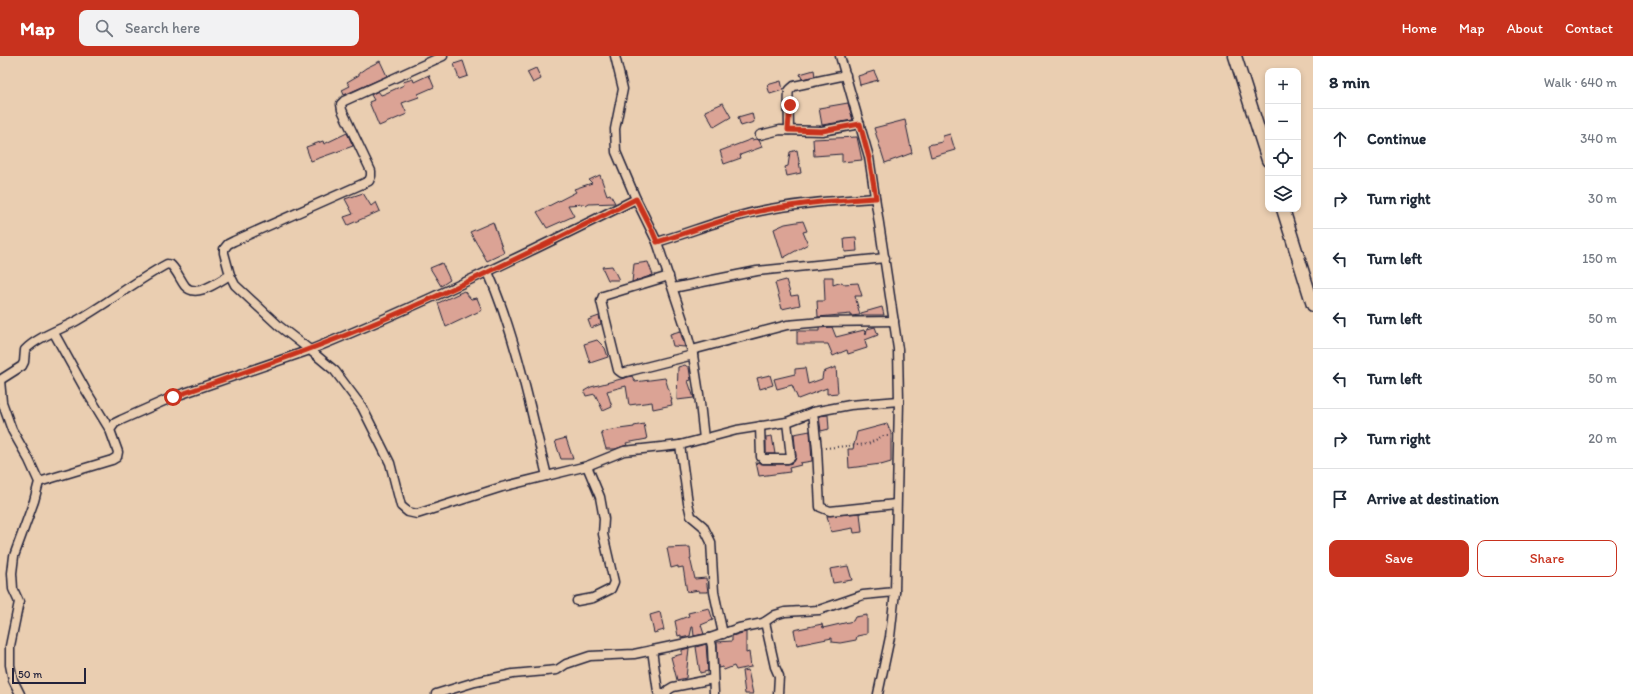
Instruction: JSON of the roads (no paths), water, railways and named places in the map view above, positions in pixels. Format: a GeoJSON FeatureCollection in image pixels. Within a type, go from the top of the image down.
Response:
{"type":"FeatureCollection","features":[{"type":"Feature","properties":{"kind":"main road"},"geometry":{"type":"LineString","coordinates":[[1236,56],[1265,150]]}},
{"type":"Feature","properties":{"kind":"main road"},"geometry":{"type":"LineString","coordinates":[[1284,212],[1313,305]]}},
{"type":"Feature","properties":{"kind":"street"},"geometry":{"type":"LineString","coordinates":[[443,56],[344,101],[341,104],[342,110],[371,171],[372,176],[369,181],[228,244],[224,249],[230,274],[235,285],[279,326],[335,371],[362,407],[390,463],[401,506],[408,512],[417,514],[502,487],[587,466],[624,451],[680,445],[760,426],[787,422],[813,412],[850,405],[899,401]]}},
{"type":"Feature","properties":{"kind":"street"},"geometry":{"type":"LineString","coordinates":[[615,56],[623,89],[615,129],[616,152],[636,199],[652,230],[673,288],[692,353],[699,394],[704,439]]}},
{"type":"Feature","properties":{"kind":"street"},"geometry":{"type":"LineString","coordinates":[[840,56],[869,158],[898,349],[899,401],[895,592],[890,637],[878,694]]}},
{"type":"Feature","properties":{"kind":"street"},"geometry":{"type":"LineString","coordinates":[[788,130],[790,105],[788,96],[790,90],[794,86],[846,75]]}},
{"type":"Feature","properties":{"kind":"street"},"geometry":{"type":"LineString","coordinates":[[760,135],[780,130],[822,131],[860,124]]}},
{"type":"Feature","properties":{"kind":"street"},"geometry":{"type":"LineString","coordinates":[[657,242],[739,216],[765,210],[833,200],[876,198]]}},
{"type":"Feature","properties":{"kind":"street"},"geometry":{"type":"LineString","coordinates":[[110,430],[115,423],[173,397],[310,350],[380,321],[488,272],[636,199]]}},
{"type":"Feature","properties":{"kind":"street"},"geometry":{"type":"LineString","coordinates":[[673,288],[757,272],[885,258]]}},
{"type":"Feature","properties":{"kind":"street"},"geometry":{"type":"LineString","coordinates":[[20,694],[10,665],[10,646],[19,602],[13,588],[12,574],[14,556],[39,482],[29,460],[12,430],[2,402],[0,380],[22,366],[24,362],[25,350],[32,343],[54,333],[112,300],[136,281],[167,264],[171,265],[187,288],[193,291],[201,290],[230,274]]}},
{"type":"Feature","properties":{"kind":"street"},"geometry":{"type":"LineString","coordinates":[[488,272],[498,296],[522,374],[547,476]]}},
{"type":"Feature","properties":{"kind":"street"},"geometry":{"type":"LineString","coordinates":[[669,276],[603,296],[601,298],[618,370],[622,373],[787,325],[822,322],[894,321]]}},
{"type":"Feature","properties":{"kind":"street"},"geometry":{"type":"LineString","coordinates":[[39,482],[112,460],[117,456],[118,452],[110,430],[54,333]]}},
{"type":"Feature","properties":{"kind":"street"},"geometry":{"type":"LineString","coordinates":[[813,412],[817,449],[820,507],[824,510],[830,511],[896,504]]}},
{"type":"Feature","properties":{"kind":"street"},"geometry":{"type":"LineString","coordinates":[[760,426],[761,458],[788,459],[791,457],[787,422]]}},
{"type":"Feature","properties":{"kind":"street"},"geometry":{"type":"LineString","coordinates":[[680,445],[691,516],[703,526],[711,542],[714,592],[723,634]]}},
{"type":"Feature","properties":{"kind":"street"},"geometry":{"type":"LineString","coordinates":[[578,601],[593,598],[611,589],[614,582],[603,534],[604,519],[600,497],[587,466]]}},
{"type":"Feature","properties":{"kind":"street"},"geometry":{"type":"LineString","coordinates":[[436,694],[475,682],[513,674],[557,670],[566,664],[590,656],[634,654],[661,647],[710,638],[740,628],[765,622],[775,615],[785,612],[819,610],[863,595],[895,592]]}},
{"type":"Feature","properties":{"kind":"street"},"geometry":{"type":"LineString","coordinates":[[765,622],[774,668],[779,676],[778,694]]}},
{"type":"Feature","properties":{"kind":"street"},"geometry":{"type":"LineString","coordinates":[[710,638],[712,646],[714,694]]}},
{"type":"Feature","properties":{"kind":"street"},"geometry":{"type":"LineString","coordinates":[[652,650],[658,692],[662,694]]}},
{"type":"Feature","properties":{"kind":"street"},"geometry":{"type":"LineString","coordinates":[[666,694],[668,690],[673,687],[713,679]]}}]}
